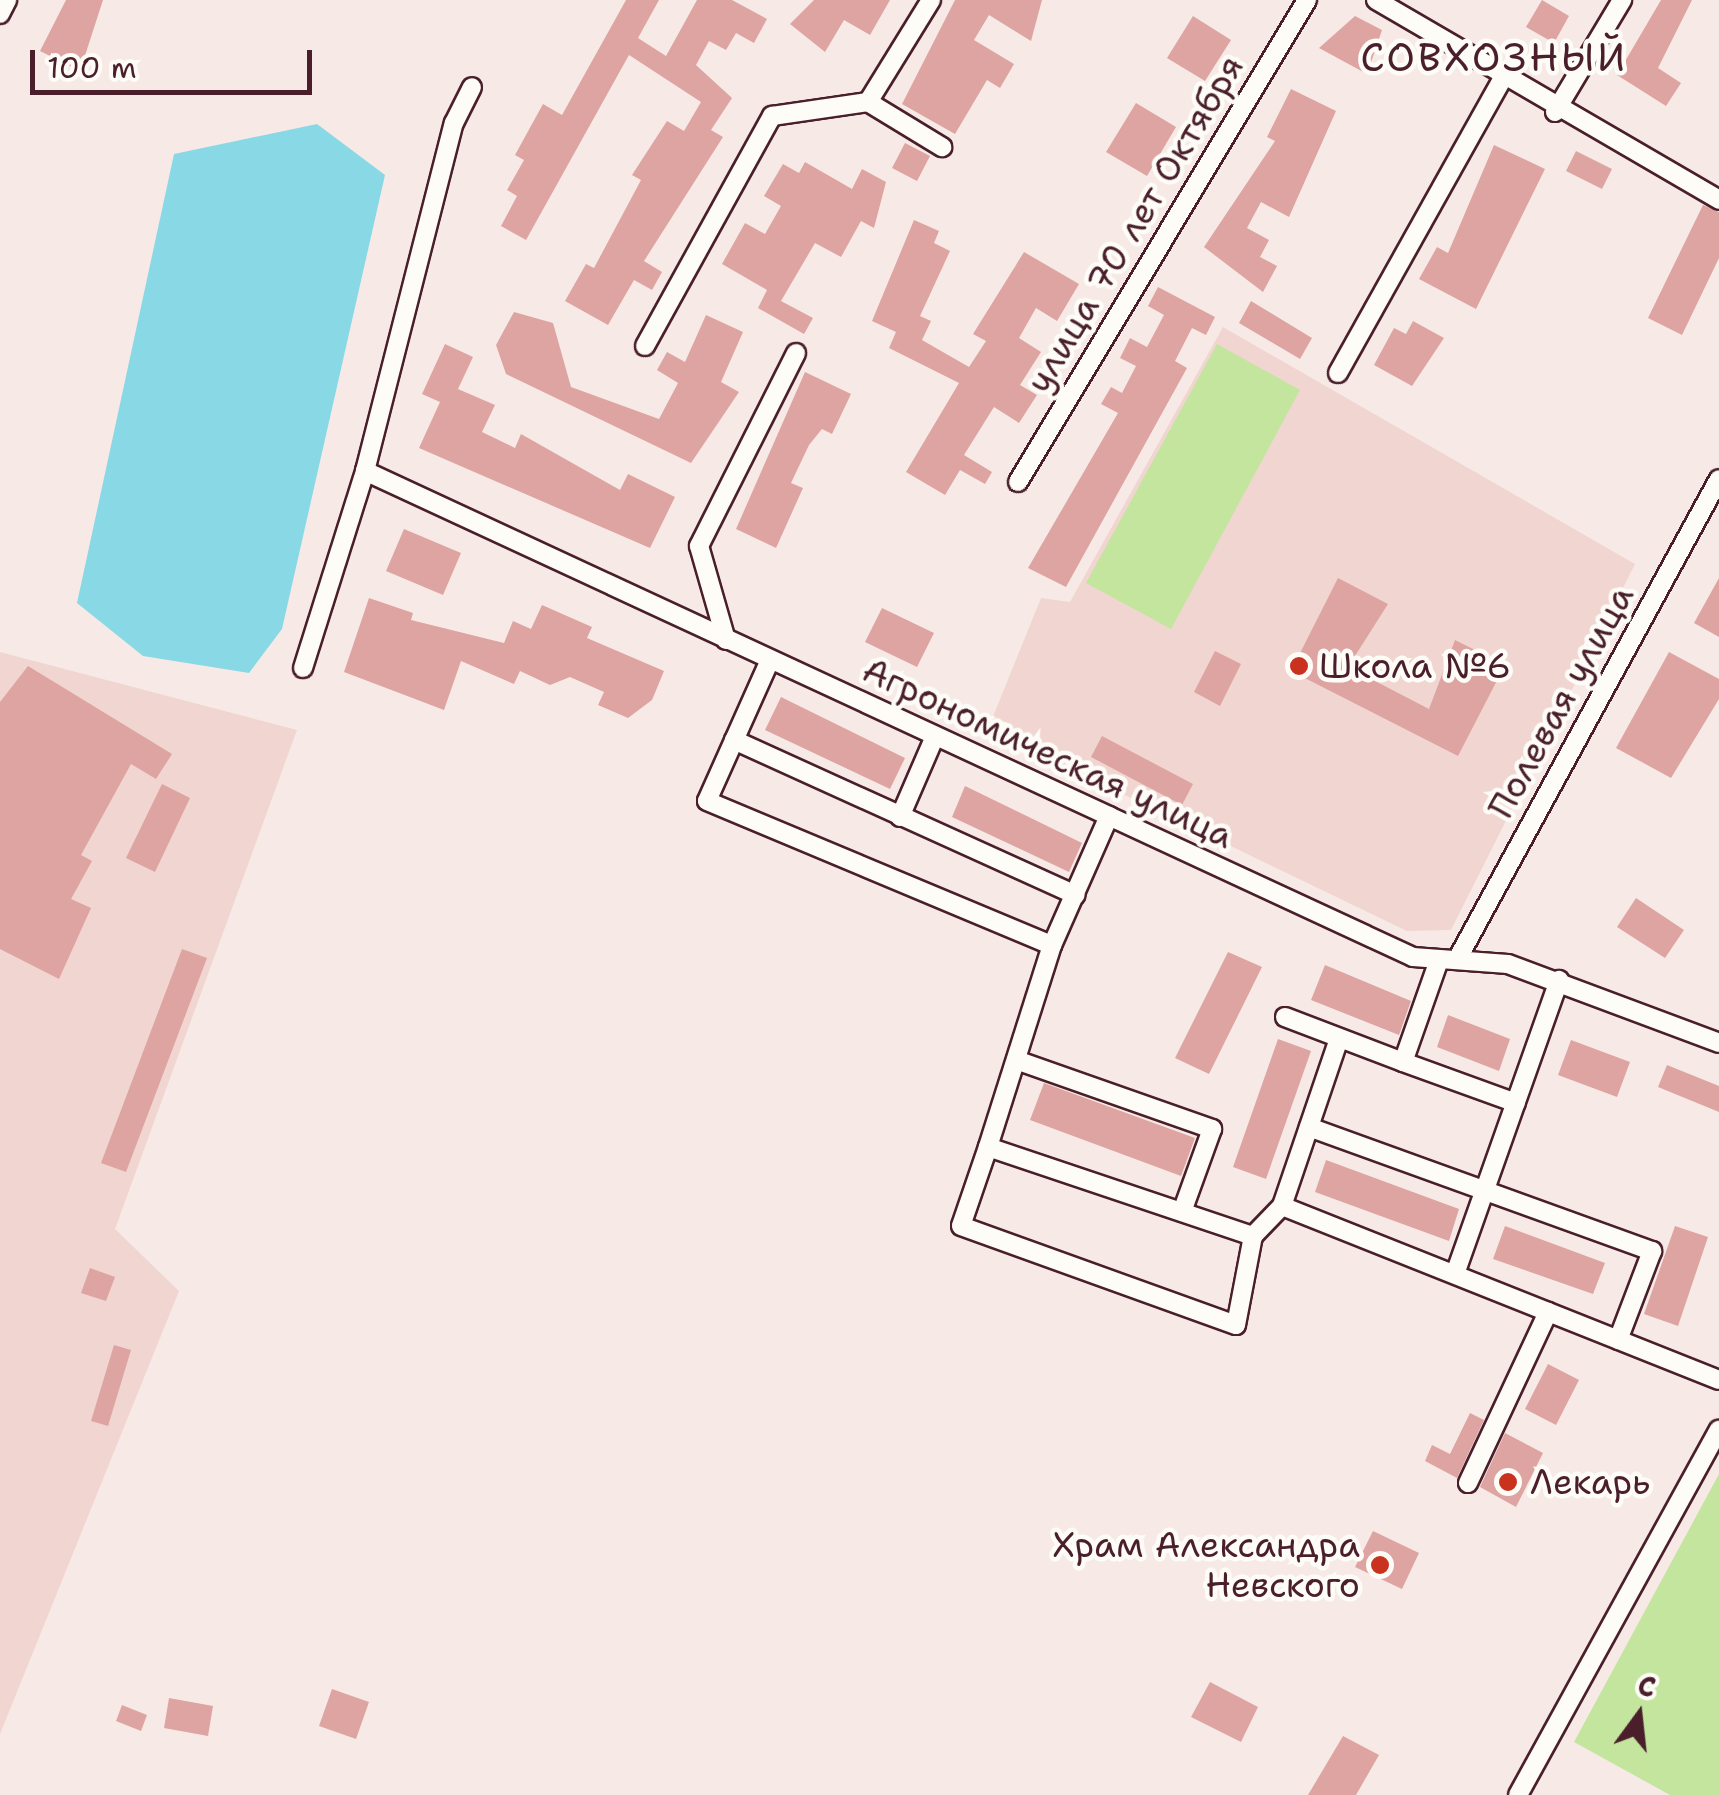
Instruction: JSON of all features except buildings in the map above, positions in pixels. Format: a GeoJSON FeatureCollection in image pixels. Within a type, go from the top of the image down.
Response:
{"type":"FeatureCollection","features":[{"type":"Feature","properties":{"kind":"street"},"geometry":{"type":"LineString","coordinates":[[0,14],[7,0]]}},
{"type":"Feature","properties":{"kind":"street"},"geometry":{"type":"LineString","coordinates":[[868,102],[931,0]]}},
{"type":"Feature","properties":{"kind":"street","name":"улица 70 лет Октября"},"geometry":{"type":"LineString","coordinates":[[1018,482],[1307,0]]}},
{"type":"Feature","properties":{"kind":"street"},"geometry":{"type":"LineString","coordinates":[[1376,0],[1556,112],[1719,200]]}},
{"type":"Feature","properties":{"kind":"street"},"geometry":{"type":"LineString","coordinates":[[1556,112],[1622,0]]}},
{"type":"Feature","properties":{"kind":"street"},"geometry":{"type":"LineString","coordinates":[[1338,373],[1502,80]]}},
{"type":"Feature","properties":{"kind":"street"},"geometry":{"type":"LineString","coordinates":[[303,668],[365,471],[454,123],[472,86]]}},
{"type":"Feature","properties":{"kind":"street"},"geometry":{"type":"LineString","coordinates":[[646,346],[772,116],[868,102],[942,148]]}},
{"type":"Feature","properties":{"kind":"street"},"geometry":{"type":"LineString","coordinates":[[726,640],[699,546],[796,353]]}},
{"type":"Feature","properties":{"kind":"street","name":"Агрономическая улица"},"geometry":{"type":"LineString","coordinates":[[365,471],[1413,957],[1439,960],[1459,956],[1559,980],[1719,1043]]}},
{"type":"Feature","properties":{"kind":"street","name":"Полевая улица"},"geometry":{"type":"LineString","coordinates":[[1459,956],[1719,478]]}},
{"type":"Feature","properties":{"kind":"street"},"geometry":{"type":"LineString","coordinates":[[770,660],[707,800],[1052,945]]}},
{"type":"Feature","properties":{"kind":"street"},"geometry":{"type":"LineString","coordinates":[[900,817],[936,736]]}},
{"type":"Feature","properties":{"kind":"street"},"geometry":{"type":"LineString","coordinates":[[734,740],[1074,894]]}},
{"type":"Feature","properties":{"kind":"street"},"geometry":{"type":"LineString","coordinates":[[1109,816],[1052,945],[961,1226],[1236,1325],[1253,1236],[1282,1206],[1339,1039]]}},
{"type":"Feature","properties":{"kind":"street"},"geometry":{"type":"LineString","coordinates":[[1403,1062],[1439,960]]}},
{"type":"Feature","properties":{"kind":"street"},"geometry":{"type":"LineString","coordinates":[[1455,1274],[1559,980]]}},
{"type":"Feature","properties":{"kind":"street"},"geometry":{"type":"LineString","coordinates":[[1286,1018],[1516,1102]]}},
{"type":"Feature","properties":{"kind":"street"},"geometry":{"type":"LineString","coordinates":[[1016,1060],[1212,1130],[1182,1212]]}},
{"type":"Feature","properties":{"kind":"street"},"geometry":{"type":"LineString","coordinates":[[1309,1127],[1652,1251],[1618,1340]]}},
{"type":"Feature","properties":{"kind":"street"},"geometry":{"type":"LineString","coordinates":[[988,1147],[1253,1236]]}},
{"type":"Feature","properties":{"kind":"street"},"geometry":{"type":"LineString","coordinates":[[1282,1206],[1719,1380]]}},
{"type":"Feature","properties":{"kind":"street"},"geometry":{"type":"LineString","coordinates":[[1468,1483],[1548,1312]]}},
{"type":"Feature","properties":{"kind":"street"},"geometry":{"type":"LineString","coordinates":[[1518,1795],[1719,1430]]}},
{"type":"Feature","properties":{"kind":"shaded area","name":"Школа №6"},"geometry":{"type":"Polygon","coordinates":[[[1223,327],[1635,564],[1451,930],[1407,931],[988,729],[1041,598],[1070,602],[1223,327]]]}},
{"type":"Feature","properties":{"kind":"shaded area"},"geometry":{"type":"Polygon","coordinates":[[[0,652],[297,730],[115,1229],[179,1291],[0,1734],[0,652]]]}},
{"type":"Feature","properties":{"kind":"green space"},"geometry":{"type":"Polygon","coordinates":[[[1217,344],[1300,390],[1171,629],[1086,583],[1217,344]]]}},
{"type":"Feature","properties":{"kind":"green space"},"geometry":{"type":"Polygon","coordinates":[[[1719,1474],[1719,1795],[1670,1795],[1574,1742],[1719,1474]]]}},
{"type":"Feature","properties":{"kind":"water"},"geometry":{"type":"Polygon","coordinates":[[[317,124],[385,175],[282,629],[249,673],[143,656],[77,603],[174,154],[317,124]]]}},
{"type":"Feature","properties":{"kind":"place","name":"Школа №6"},"geometry":{"type":"Point","coordinates":[1299,666]}},
{"type":"Feature","properties":{"kind":"place","name":"Лекарь"},"geometry":{"type":"Point","coordinates":[1508,1482]}},
{"type":"Feature","properties":{"kind":"place","name":"Храм Александра Невского"},"geometry":{"type":"Point","coordinates":[1380,1565]}},
{"type":"Feature","properties":{"kind":"district","name":"СОВХОЗНЫЙ"},"geometry":{"type":"Point","coordinates":[1494,57]}}]}
